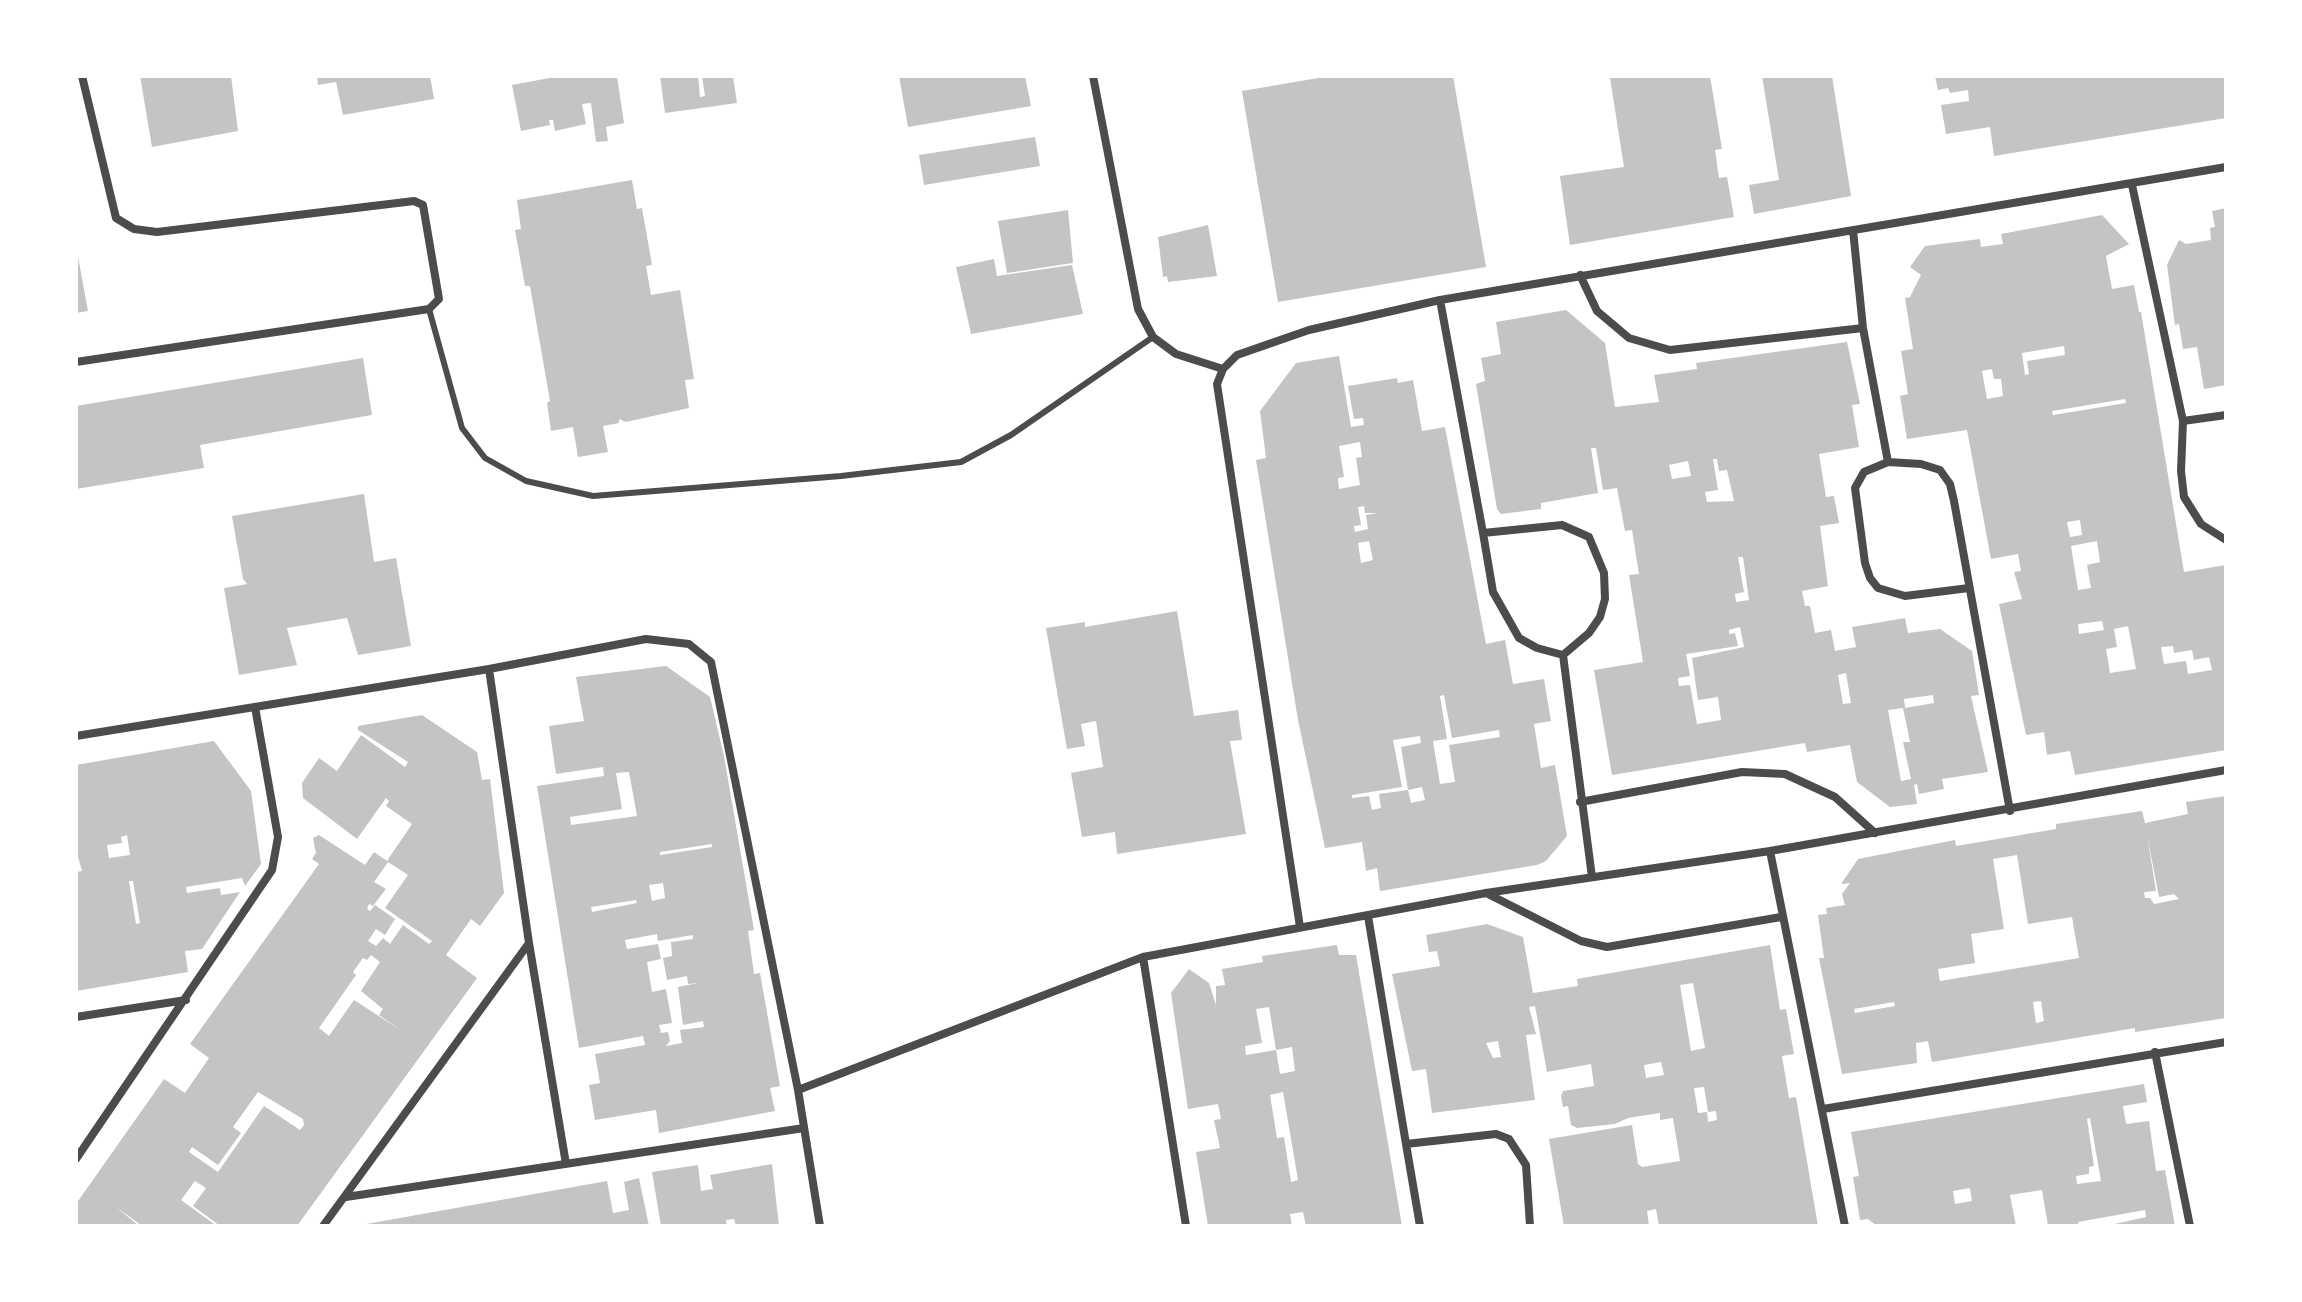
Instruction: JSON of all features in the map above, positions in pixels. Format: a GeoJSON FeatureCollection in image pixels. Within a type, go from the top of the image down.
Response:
{"type":"FeatureCollection","features":[{"type":"Feature","properties":{"kind":"street"},"geometry":{"type":"LineString","coordinates":[[76,362],[429,309],[439,299],[423,205],[414,201],[157,232],[134,229],[116,218],[82,76]]}},
{"type":"Feature","properties":{"kind":"street"},"geometry":{"type":"LineString","coordinates":[[1093,76],[1138,309],[1153,337],[1176,354],[1223,369]]}},
{"type":"Feature","properties":{"kind":"street"},"geometry":{"type":"LineString","coordinates":[[1300,927],[1217,384],[1223,369],[1237,355],[1309,330],[1440,300],[2226,167]]}},
{"type":"Feature","properties":{"kind":"street"},"geometry":{"type":"LineString","coordinates":[[2132,185],[2183,421],[2181,471],[2184,497],[2201,524],[2226,540]]}},
{"type":"Feature","properties":{"kind":"street"},"geometry":{"type":"LineString","coordinates":[[1853,230],[1863,328],[1888,462]]}},
{"type":"Feature","properties":{"kind":"street"},"geometry":{"type":"LineString","coordinates":[[1580,275],[1597,311],[1629,338],[1670,350],[1863,328]]}},
{"type":"Feature","properties":{"kind":"street"},"geometry":{"type":"LineString","coordinates":[[1440,300],[1493,592],[1519,638],[1537,648],[1563,655]]}},
{"type":"Feature","properties":{"kind":"street"},"geometry":{"type":"LineString","coordinates":[[2183,421],[2226,415]]}},
{"type":"Feature","properties":{"kind":"street"},"geometry":{"type":"LineString","coordinates":[[1969,588],[1905,596],[1878,588],[1870,578],[1855,488],[1864,472],[1888,462],[1921,464],[1940,470],[1950,484],[2010,811]]}},
{"type":"Feature","properties":{"kind":"street"},"geometry":{"type":"LineString","coordinates":[[1483,533],[1562,525],[1589,537],[1604,573],[1605,599],[1600,617],[1589,633],[1563,655]]}},
{"type":"Feature","properties":{"kind":"street"},"geometry":{"type":"LineString","coordinates":[[76,736],[489,669],[646,639],[689,644],[711,662],[798,1090],[820,1226]]}},
{"type":"Feature","properties":{"kind":"street"},"geometry":{"type":"LineString","coordinates":[[1563,655],[1592,877]]}},
{"type":"Feature","properties":{"kind":"street"},"geometry":{"type":"LineString","coordinates":[[489,669],[529,943],[566,1164]]}},
{"type":"Feature","properties":{"kind":"street"},"geometry":{"type":"LineString","coordinates":[[76,1159],[272,870],[277,854],[255,707]]}},
{"type":"Feature","properties":{"kind":"street"},"geometry":{"type":"LineString","coordinates":[[798,1090],[1143,957],[1486,893],[1770,851],[2010,811],[2226,770]]}},
{"type":"Feature","properties":{"kind":"street"},"geometry":{"type":"LineString","coordinates":[[1580,802],[1742,772],[1785,774],[1835,797],[1875,833]]}},
{"type":"Feature","properties":{"kind":"street"},"geometry":{"type":"LineString","coordinates":[[1770,851],[1845,1226]]}},
{"type":"Feature","properties":{"kind":"street"},"geometry":{"type":"LineString","coordinates":[[1486,893],[1581,941],[1607,947],[1781,917]]}},
{"type":"Feature","properties":{"kind":"street"},"geometry":{"type":"LineString","coordinates":[[1368,916],[1420,1226]]}},
{"type":"Feature","properties":{"kind":"street"},"geometry":{"type":"LineString","coordinates":[[323,1226],[529,943]]}},
{"type":"Feature","properties":{"kind":"street"},"geometry":{"type":"LineString","coordinates":[[1143,957],[1186,1226]]}},
{"type":"Feature","properties":{"kind":"street"},"geometry":{"type":"LineString","coordinates":[[76,1017],[186,1000]]}},
{"type":"Feature","properties":{"kind":"street"},"geometry":{"type":"LineString","coordinates":[[1823,1109],[2226,1042]]}},
{"type":"Feature","properties":{"kind":"street"},"geometry":{"type":"LineString","coordinates":[[2155,1052],[2190,1226]]}},
{"type":"Feature","properties":{"kind":"street"},"geometry":{"type":"LineString","coordinates":[[345,1197],[804,1128]]}},
{"type":"Feature","properties":{"kind":"street"},"geometry":{"type":"LineString","coordinates":[[1406,1144],[1496,1134],[1509,1139],[1526,1165],[1530,1226]]}},
{"type":"Feature","properties":{"kind":"lane"},"geometry":{"type":"LineString","coordinates":[[429,309],[462,428],[485,458],[526,481],[593,496],[841,476],[961,462],[1011,435],[1153,337]]}},
{"type":"Feature","properties":{"kind":"building"},"geometry":{"type":"Polygon","coordinates":[[[140,76],[231,76],[238,131],[152,147],[140,76]]]}},
{"type":"Feature","properties":{"kind":"building"},"geometry":{"type":"Polygon","coordinates":[[[317,76],[430,76],[434,99],[343,115],[336,82],[318,85],[317,76]]]}},
{"type":"Feature","properties":{"kind":"building"},"geometry":{"type":"Polygon","coordinates":[[[560,76],[617,76],[624,123],[606,127],[608,141],[596,142],[591,103],[582,104],[586,124],[555,131],[553,120],[549,120],[550,125],[521,131],[512,85],[560,76]]]}},
{"type":"Feature","properties":{"kind":"building"},"geometry":{"type":"Polygon","coordinates":[[[660,76],[698,76],[700,97],[705,96],[702,76],[733,76],[737,103],[665,113],[660,76]]]}},
{"type":"Feature","properties":{"kind":"building"},"geometry":{"type":"Polygon","coordinates":[[[899,76],[1025,76],[1031,106],[908,127],[899,76]]]}},
{"type":"Feature","properties":{"kind":"building"},"geometry":{"type":"Polygon","coordinates":[[[1330,76],[1453,76],[1486,267],[1278,302],[1242,91],[1330,76]]]}},
{"type":"Feature","properties":{"kind":"building"},"geometry":{"type":"Polygon","coordinates":[[[1710,76],[1722,149],[1715,150],[1719,178],[1727,177],[1734,217],[1570,245],[1560,176],[1624,167],[1610,78],[1710,76]]]}},
{"type":"Feature","properties":{"kind":"building"},"geometry":{"type":"Polygon","coordinates":[[[1762,76],[1832,76],[1851,196],[1754,214],[1749,185],[1779,180],[1762,76]]]}},
{"type":"Feature","properties":{"kind":"building"},"geometry":{"type":"Polygon","coordinates":[[[1935,76],[2226,76],[2226,118],[1994,156],[1990,127],[1946,134],[1941,105],[1969,101],[1968,90],[1950,93],[1948,88],[1938,90],[1935,76]]]}},
{"type":"Feature","properties":{"kind":"building"},"geometry":{"type":"Polygon","coordinates":[[[1035,137],[1040,166],[924,185],[919,155],[1035,137]]]}},
{"type":"Feature","properties":{"kind":"building"},"geometry":{"type":"Polygon","coordinates":[[[632,180],[637,209],[642,208],[652,265],[646,266],[651,295],[680,290],[694,379],[685,380],[689,408],[626,422],[619,419],[619,423],[603,426],[608,452],[578,457],[573,427],[551,431],[547,403],[550,401],[530,286],[525,286],[515,230],[521,229],[517,200],[632,180]]]}},
{"type":"Feature","properties":{"kind":"building"},"geometry":{"type":"Polygon","coordinates":[[[2226,208],[2226,385],[2204,389],[2197,347],[2183,349],[2179,324],[2175,325],[2167,265],[2179,240],[2186,244],[2211,240],[2210,228],[2215,227],[2212,211],[2226,208]]]}},
{"type":"Feature","properties":{"kind":"building"},"geometry":{"type":"Polygon","coordinates":[[[1068,210],[1073,263],[1007,273],[998,221],[1068,210]]]}},
{"type":"Feature","properties":{"kind":"building"},"geometry":{"type":"Polygon","coordinates":[[[2102,215],[2129,244],[2106,256],[2112,289],[2134,285],[2141,312],[2184,572],[2226,565],[2226,750],[2075,775],[2070,751],[2047,755],[2044,732],[2026,735],[1999,604],[2022,599],[2014,572],[2021,571],[2018,554],[1991,559],[1967,430],[1907,439],[1900,396],[1908,394],[1901,351],[1913,349],[1905,298],[1910,297],[1921,275],[1910,267],[1925,246],[1980,239],[1981,247],[2003,244],[2001,234],[2102,215]],[[2064,346],[2022,353],[2025,375],[2029,374],[2027,361],[2065,355],[2064,346]],[[1992,369],[1982,371],[1987,399],[2003,396],[2001,379],[1994,379],[1992,369]],[[2125,399],[2052,411],[2053,415],[2126,403],[2125,399]],[[2080,520],[2067,522],[2070,537],[2082,535],[2080,520]],[[2097,541],[2071,546],[2078,590],[2091,588],[2087,565],[2100,562],[2097,541]],[[2102,621],[2078,624],[2079,634],[2104,630],[2102,621]],[[2128,626],[2114,629],[2117,647],[2106,649],[2110,673],[2136,669],[2128,626]],[[2173,646],[2161,647],[2164,664],[2186,661],[2188,674],[2212,670],[2209,657],[2194,660],[2192,650],[2174,653],[2173,646]]]}},
{"type":"Feature","properties":{"kind":"building"},"geometry":{"type":"Polygon","coordinates":[[[1208,225],[1217,276],[1168,282],[1167,276],[1163,277],[1158,237],[1208,225]]]}},
{"type":"Feature","properties":{"kind":"building"},"geometry":{"type":"Polygon","coordinates":[[[76,246],[88,311],[76,313],[76,246]]]}},
{"type":"Feature","properties":{"kind":"building"},"geometry":{"type":"Polygon","coordinates":[[[994,259],[997,276],[1072,265],[1083,314],[971,334],[956,267],[994,259]]]}},
{"type":"Feature","properties":{"kind":"building"},"geometry":{"type":"Polygon","coordinates":[[[1566,310],[1605,343],[1615,407],[1659,402],[1654,375],[1697,369],[1696,363],[1847,342],[1860,404],[1852,405],[1859,447],[1819,454],[1826,497],[1834,496],[1839,523],[1820,526],[1828,586],[1802,591],[1805,606],[1810,606],[1815,633],[1831,630],[1835,651],[1856,647],[1852,627],[1905,618],[1908,633],[1940,629],[1972,651],[1979,695],[1971,696],[1988,772],[1942,779],[1944,789],[1919,794],[1917,784],[1914,785],[1917,804],[1890,807],[1857,782],[1850,745],[1807,752],[1805,743],[1612,775],[1594,670],[1643,662],[1629,575],[1639,574],[1632,530],[1625,531],[1617,488],[1603,490],[1596,448],[1591,448],[1598,493],[1541,503],[1541,509],[1501,514],[1497,509],[1476,384],[1485,381],[1481,358],[1501,354],[1496,322],[1566,310]],[[1713,459],[1718,490],[1705,492],[1707,502],[1734,501],[1727,470],[1719,471],[1717,459],[1713,459]],[[1688,461],[1669,465],[1672,479],[1691,476],[1688,461]],[[1738,557],[1744,592],[1735,594],[1736,602],[1749,600],[1743,557],[1738,557]],[[1740,627],[1729,630],[1729,634],[1735,633],[1738,646],[1686,654],[1690,676],[1678,678],[1679,686],[1690,685],[1697,724],[1721,720],[1718,697],[1698,700],[1692,658],[1744,647],[1740,627]],[[1846,673],[1838,675],[1843,704],[1851,703],[1846,673]],[[1933,695],[1904,699],[1905,708],[1934,703],[1933,695]],[[1903,708],[1888,710],[1901,781],[1911,779],[1903,742],[1910,742],[1903,708]]]}},
{"type":"Feature","properties":{"kind":"building"},"geometry":{"type":"Polygon","coordinates":[[[1339,356],[1351,427],[1364,425],[1363,418],[1354,419],[1348,386],[1397,378],[1398,383],[1413,380],[1422,431],[1445,427],[1486,644],[1505,640],[1513,684],[1544,679],[1551,721],[1534,724],[1541,768],[1555,765],[1567,836],[1546,861],[1380,891],[1377,868],[1366,871],[1362,842],[1325,848],[1298,720],[1256,460],[1266,458],[1260,411],[1296,363],[1339,356]],[[1360,442],[1339,446],[1344,477],[1338,478],[1339,489],[1360,485],[1356,458],[1362,457],[1360,442]],[[1364,506],[1358,507],[1361,525],[1354,526],[1355,532],[1368,529],[1366,515],[1378,513],[1365,513],[1364,506]],[[1369,541],[1358,543],[1361,563],[1373,560],[1369,541]],[[1444,695],[1440,696],[1447,739],[1433,741],[1440,784],[1455,782],[1449,745],[1500,737],[1499,730],[1452,738],[1444,695]],[[1420,736],[1393,740],[1402,787],[1352,795],[1352,798],[1369,796],[1372,810],[1381,808],[1379,794],[1408,790],[1401,747],[1421,743],[1420,736]],[[1422,787],[1408,790],[1411,803],[1425,800],[1422,787]]]}},
{"type":"Feature","properties":{"kind":"building"},"geometry":{"type":"Polygon","coordinates":[[[363,358],[372,415],[200,445],[204,468],[76,489],[76,406],[363,358]]]}},
{"type":"Feature","properties":{"kind":"building"},"geometry":{"type":"Polygon","coordinates":[[[364,494],[374,562],[396,558],[411,646],[358,655],[347,618],[287,628],[297,665],[239,675],[224,588],[247,584],[243,579],[232,516],[364,494]]]}},
{"type":"Feature","properties":{"kind":"building"},"geometry":{"type":"Polygon","coordinates":[[[1177,611],[1194,716],[1238,710],[1242,740],[1230,741],[1246,834],[1117,854],[1115,832],[1082,837],[1071,773],[1103,767],[1096,721],[1081,724],[1085,746],[1067,749],[1046,628],[1085,622],[1085,627],[1177,611]]]}},
{"type":"Feature","properties":{"kind":"building"},"geometry":{"type":"Polygon","coordinates":[[[666,666],[710,697],[724,756],[754,930],[748,931],[754,974],[760,973],[780,1086],[770,1088],[775,1111],[659,1133],[656,1110],[595,1120],[589,1085],[600,1083],[595,1054],[645,1045],[643,1036],[579,1048],[537,786],[604,776],[603,767],[556,774],[549,726],[584,721],[576,677],[666,666]],[[629,772],[616,773],[622,809],[570,817],[571,825],[637,816],[629,772]],[[712,844],[660,852],[660,855],[712,847],[712,844]],[[663,883],[649,885],[652,901],[665,898],[663,883]],[[636,900],[591,907],[592,912],[637,903],[636,900]],[[657,934],[625,940],[627,949],[658,944],[661,959],[647,962],[652,992],[666,989],[672,1023],[659,1025],[661,1033],[668,1032],[670,1041],[666,1046],[682,1043],[680,1030],[704,1027],[703,1021],[683,1025],[678,987],[698,983],[688,984],[687,976],[667,980],[663,958],[672,956],[671,942],[693,939],[693,935],[658,941],[657,934]]]}},
{"type":"Feature","properties":{"kind":"building"},"geometry":{"type":"Polygon","coordinates":[[[422,715],[477,752],[482,780],[490,779],[504,893],[480,926],[471,919],[446,955],[477,978],[297,1226],[220,1226],[193,1206],[206,1188],[195,1181],[181,1200],[217,1226],[142,1226],[116,1207],[139,1226],[76,1226],[76,1204],[164,1079],[185,1093],[209,1058],[190,1044],[319,864],[312,859],[316,853],[313,838],[319,835],[365,865],[374,852],[387,861],[412,824],[386,806],[389,801],[386,798],[357,839],[303,798],[302,783],[319,758],[337,771],[361,735],[405,767],[408,762],[358,730],[358,726],[422,715]],[[388,862],[374,882],[386,889],[367,909],[370,911],[375,905],[395,919],[385,935],[376,929],[368,941],[376,946],[383,938],[390,944],[403,925],[429,944],[432,941],[385,908],[408,875],[388,862]],[[371,955],[367,960],[363,958],[353,972],[356,975],[319,1028],[329,1036],[354,1000],[402,1031],[379,1015],[383,1009],[361,991],[380,962],[371,955]],[[258,1092],[233,1127],[241,1133],[218,1165],[192,1147],[189,1152],[218,1172],[264,1106],[300,1130],[304,1125],[303,1119],[258,1092]]]}},
{"type":"Feature","properties":{"kind":"building"},"geometry":{"type":"Polygon","coordinates":[[[214,741],[251,791],[261,864],[245,886],[242,878],[186,887],[187,893],[220,888],[221,895],[240,892],[202,949],[185,951],[188,972],[76,991],[76,872],[82,871],[76,850],[76,765],[214,741]],[[127,835],[121,837],[122,843],[107,845],[109,858],[130,855],[127,835]],[[129,881],[136,924],[140,923],[133,881],[129,881]]]}},
{"type":"Feature","properties":{"kind":"building"},"geometry":{"type":"Polygon","coordinates":[[[2226,796],[2226,1018],[2135,1032],[2135,1028],[1932,1062],[1928,1041],[1916,1043],[1917,1063],[1842,1074],[1819,958],[1824,958],[1818,915],[1827,914],[1826,908],[1845,905],[1842,894],[1850,883],[1841,884],[1858,859],[1955,840],[1956,846],[2056,829],[2056,824],[2142,811],[2145,823],[2188,814],[2186,802],[2226,796]],[[2147,835],[2156,891],[2144,892],[2145,898],[2150,898],[2154,904],[2179,899],[2174,894],[2159,897],[2147,835]],[[2017,855],[1993,859],[2004,929],[1971,934],[1975,963],[1938,969],[1940,981],[2079,958],[2072,917],[2028,924],[2017,855]],[[2041,1001],[2033,1002],[2036,1023],[2044,1021],[2041,1001]],[[1894,1002],[1854,1009],[1855,1013],[1895,1006],[1894,1002]]]}},
{"type":"Feature","properties":{"kind":"building"},"geometry":{"type":"Polygon","coordinates":[[[1487,924],[1523,937],[1533,993],[1578,986],[1577,979],[1770,945],[1780,1010],[1786,1009],[1794,1054],[1782,1056],[1789,1098],[1796,1097],[1818,1226],[1659,1226],[1656,1209],[1647,1211],[1649,1226],[1564,1226],[1549,1139],[1632,1125],[1638,1164],[1642,1167],[1680,1161],[1673,1118],[1660,1120],[1660,1113],[1628,1118],[1615,1124],[1577,1128],[1571,1125],[1568,1106],[1563,1107],[1561,1096],[1563,1091],[1594,1086],[1591,1064],[1547,1072],[1535,1006],[1529,1007],[1536,1034],[1526,1035],[1535,1100],[1432,1113],[1426,1069],[1412,1071],[1392,974],[1440,966],[1437,951],[1429,952],[1426,935],[1487,924]],[[1693,983],[1680,985],[1691,1051],[1705,1048],[1693,983]],[[1498,1041],[1486,1043],[1493,1058],[1501,1057],[1498,1041]],[[1661,1062],[1644,1065],[1646,1078],[1664,1075],[1661,1062]],[[1704,1087],[1694,1088],[1698,1113],[1707,1112],[1708,1122],[1717,1120],[1716,1111],[1708,1112],[1704,1087]]]}},
{"type":"Feature","properties":{"kind":"building"},"geometry":{"type":"Polygon","coordinates":[[[1337,945],[1339,955],[1356,955],[1402,1226],[1306,1226],[1303,1212],[1290,1214],[1292,1226],[1208,1226],[1196,1152],[1220,1148],[1214,1120],[1221,1119],[1218,1104],[1188,1109],[1171,993],[1189,969],[1209,983],[1216,1005],[1216,986],[1225,985],[1222,969],[1263,962],[1262,956],[1337,945]],[[1269,1007],[1256,1009],[1262,1043],[1245,1046],[1246,1055],[1276,1050],[1269,1007]],[[1292,1047],[1276,1050],[1280,1074],[1295,1071],[1292,1047]],[[1283,1092],[1270,1095],[1277,1138],[1284,1137],[1291,1182],[1298,1180],[1283,1092]]]}},
{"type":"Feature","properties":{"kind":"building"},"geometry":{"type":"Polygon","coordinates":[[[2144,1084],[2147,1102],[2123,1106],[2126,1124],[2149,1121],[2156,1171],[2165,1170],[2175,1226],[2106,1226],[2146,1217],[2145,1210],[2078,1222],[2079,1226],[2048,1226],[2042,1190],[2010,1195],[2016,1226],[1877,1226],[1868,1219],[1860,1220],[1853,1177],[1859,1176],[1851,1132],[2144,1084]],[[2090,1118],[2087,1119],[2094,1166],[2089,1167],[2089,1174],[2076,1176],[2077,1184],[2101,1181],[2090,1118]],[[1970,1188],[1953,1191],[1955,1204],[1972,1201],[1970,1188]]]}},
{"type":"Feature","properties":{"kind":"building"},"geometry":{"type":"Polygon","coordinates":[[[772,1164],[779,1226],[736,1226],[734,1219],[726,1220],[727,1226],[661,1226],[652,1172],[698,1165],[701,1191],[713,1189],[710,1175],[772,1164]]]}},
{"type":"Feature","properties":{"kind":"building"},"geometry":{"type":"Polygon","coordinates":[[[639,1178],[649,1226],[355,1226],[607,1181],[613,1213],[629,1210],[624,1182],[639,1178]]]}}]}
